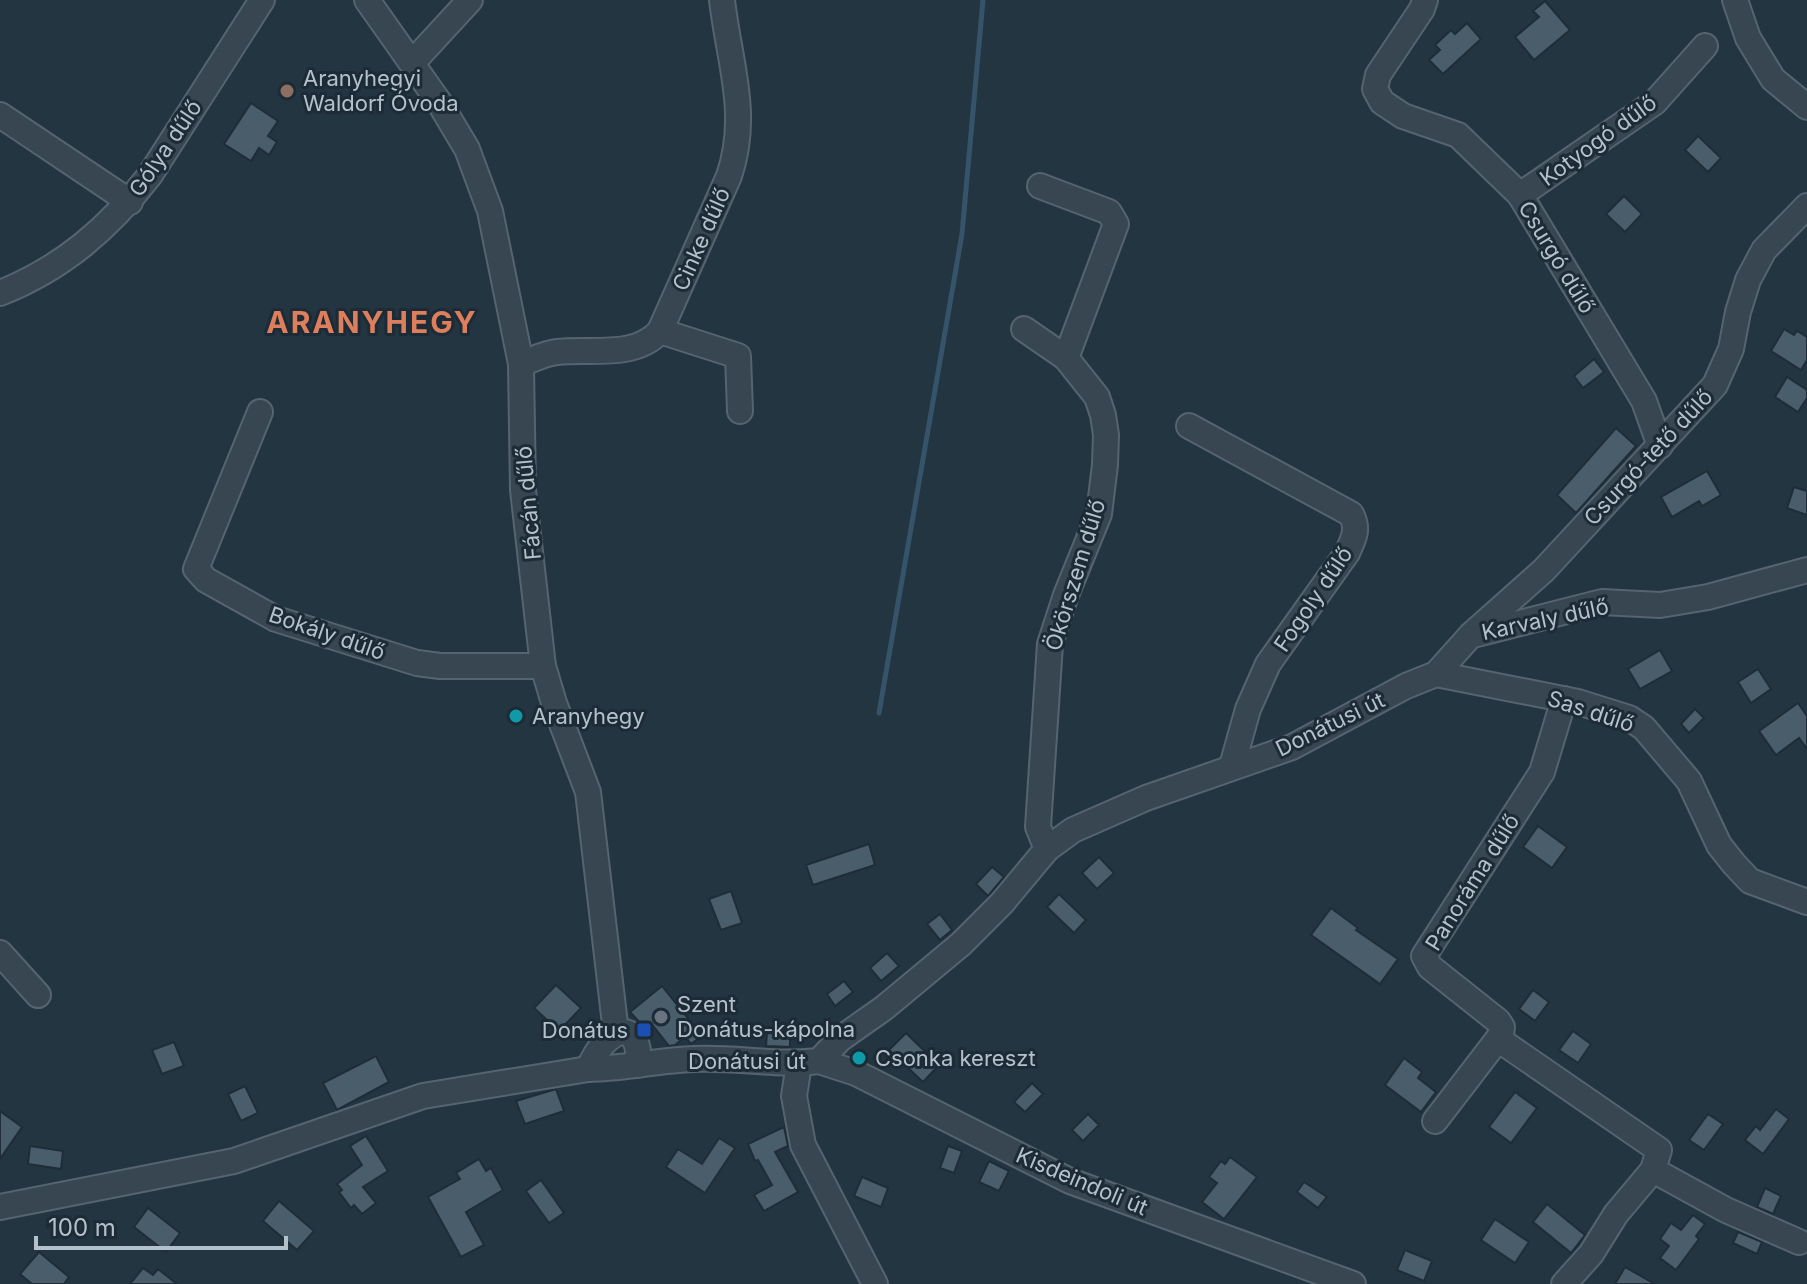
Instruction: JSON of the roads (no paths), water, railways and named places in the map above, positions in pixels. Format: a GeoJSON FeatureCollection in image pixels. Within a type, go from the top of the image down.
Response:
{"type":"FeatureCollection","features":[{"type":"Feature","properties":{"kind":"street","name":"Gólya dűlő"},"geometry":{"type":"LineString","coordinates":[[0,293],[32,280],[65,261],[130,202],[262,0]]}},
{"type":"Feature","properties":{"kind":"street","name":"Fácán dűlő"},"geometry":{"type":"LineString","coordinates":[[367,0],[439,102],[467,149],[482,184],[500,254],[521,364],[523,490],[543,666],[588,792],[616,1033]]}},
{"type":"Feature","properties":{"kind":"street"},"geometry":{"type":"LineString","coordinates":[[412,63],[470,0]]}},
{"type":"Feature","properties":{"kind":"street","name":"Cinke dűlő"},"geometry":{"type":"LineString","coordinates":[[660,331],[737,153],[739,98],[722,0]]}},
{"type":"Feature","properties":{"kind":"street","name":"Csurgó dűlő"},"geometry":{"type":"LineString","coordinates":[[1425,0],[1378,75],[1375,89],[1382,102],[1403,116],[1458,135],[1520,195],[1644,401],[1660,446]]}},
{"type":"Feature","properties":{"kind":"street"},"geometry":{"type":"LineString","coordinates":[[1735,0],[1748,38],[1773,79],[1807,107]]}},
{"type":"Feature","properties":{"kind":"street","name":"Kotyogó dűlő"},"geometry":{"type":"LineString","coordinates":[[1520,195],[1655,102],[1705,46]]}},
{"type":"Feature","properties":{"kind":"street"},"geometry":{"type":"LineString","coordinates":[[0,115],[130,202]]}},
{"type":"Feature","properties":{"kind":"street"},"geometry":{"type":"LineString","coordinates":[[1040,186],[1109,212],[1116,224],[1066,358]]}},
{"type":"Feature","properties":{"kind":"street","name":"Csurgó-tető dűlő"},"geometry":{"type":"LineString","coordinates":[[1436,674],[1471,635],[1544,570],[1715,385],[1731,349],[1748,280],[1764,250],[1807,206]]}},
{"type":"Feature","properties":{"kind":"street","name":"Ökörszem dűlő"},"geometry":{"type":"LineString","coordinates":[[1024,329],[1066,358],[1097,397],[1103,415],[1105,465],[1099,514],[1050,644],[1038,827],[1047,849]]}},
{"type":"Feature","properties":{"kind":"street"},"geometry":{"type":"LineString","coordinates":[[521,364],[554,352],[627,349],[650,342],[660,331],[738,356],[740,411]]}},
{"type":"Feature","properties":{"kind":"street","name":"Bokály dűlő"},"geometry":{"type":"LineString","coordinates":[[260,412],[196,569],[206,580],[276,619],[417,663],[440,666],[543,666]]}},
{"type":"Feature","properties":{"kind":"street","name":"Fogoly dűlő"},"geometry":{"type":"LineString","coordinates":[[1189,426],[1351,514],[1356,524],[1355,537],[1347,553],[1268,664],[1248,709],[1232,766]]}},
{"type":"Feature","properties":{"kind":"street","name":"Karvaly dűlő"},"geometry":{"type":"LineString","coordinates":[[1471,635],[1602,602],[1660,605],[1708,597],[1807,570]]}},
{"type":"Feature","properties":{"kind":"street","name":"Donátusi út"},"geometry":{"type":"LineString","coordinates":[[0,1207],[234,1161],[423,1096],[588,1069],[695,1059],[809,1062],[884,1008],[961,944],[1002,903],[1047,849],[1073,830],[1104,814],[1292,747],[1406,686],[1436,674]]}},
{"type":"Feature","properties":{"kind":"street","name":"Sas dűlő"},"geometry":{"type":"LineString","coordinates":[[1436,674],[1564,699],[1629,718],[1644,728],[1689,781],[1719,845],[1750,881],[1807,902]]}},
{"type":"Feature","properties":{"kind":"street","name":"Panoráma dűlő"},"geometry":{"type":"LineString","coordinates":[[1564,699],[1542,772],[1424,956],[1430,967],[1498,1021],[1502,1027],[1498,1039],[1659,1150],[1653,1170]]}},
{"type":"Feature","properties":{"kind":"street"},"geometry":{"type":"LineString","coordinates":[[0,953],[38,995]]}},
{"type":"Feature","properties":{"kind":"street"},"geometry":{"type":"LineString","coordinates":[[588,1069],[603,1043],[616,1033],[627,1033],[636,1039],[640,1048],[638,1065]]}},
{"type":"Feature","properties":{"kind":"street"},"geometry":{"type":"LineString","coordinates":[[1435,1121],[1498,1039]]}},
{"type":"Feature","properties":{"kind":"street"},"geometry":{"type":"LineString","coordinates":[[809,1062],[794,1096],[803,1145],[875,1284]]}},
{"type":"Feature","properties":{"kind":"street","name":"Kisdeindoli út"},"geometry":{"type":"LineString","coordinates":[[809,1062],[856,1073],[1070,1181],[1353,1284]]}},
{"type":"Feature","properties":{"kind":"street"},"geometry":{"type":"LineString","coordinates":[[1564,1284],[1591,1254],[1616,1214],[1653,1170],[1726,1210],[1799,1242]]}},
{"type":"Feature","properties":{"kind":"waterway"},"geometry":{"type":"LineString","coordinates":[[879,713],[962,234],[983,0]]}},
{"type":"Feature","properties":{"kind":"place","name":"Aranyhegyi Waldorf Óvoda"},"geometry":{"type":"Point","coordinates":[287,91]}},
{"type":"Feature","properties":{"kind":"place","name":"Aranyhegy"},"geometry":{"type":"Point","coordinates":[516,716]}},
{"type":"Feature","properties":{"kind":"place","name":"Szent Donátus-kápolna"},"geometry":{"type":"Point","coordinates":[661,1017]}},
{"type":"Feature","properties":{"kind":"place","name":"Donátus"},"geometry":{"type":"Point","coordinates":[644,1030]}},
{"type":"Feature","properties":{"kind":"place","name":"Csonka kereszt"},"geometry":{"type":"Point","coordinates":[859,1058]}},
{"type":"Feature","properties":{"kind":"district","name":"ARANYHEGY"},"geometry":{"type":"Point","coordinates":[372,323]}}]}
